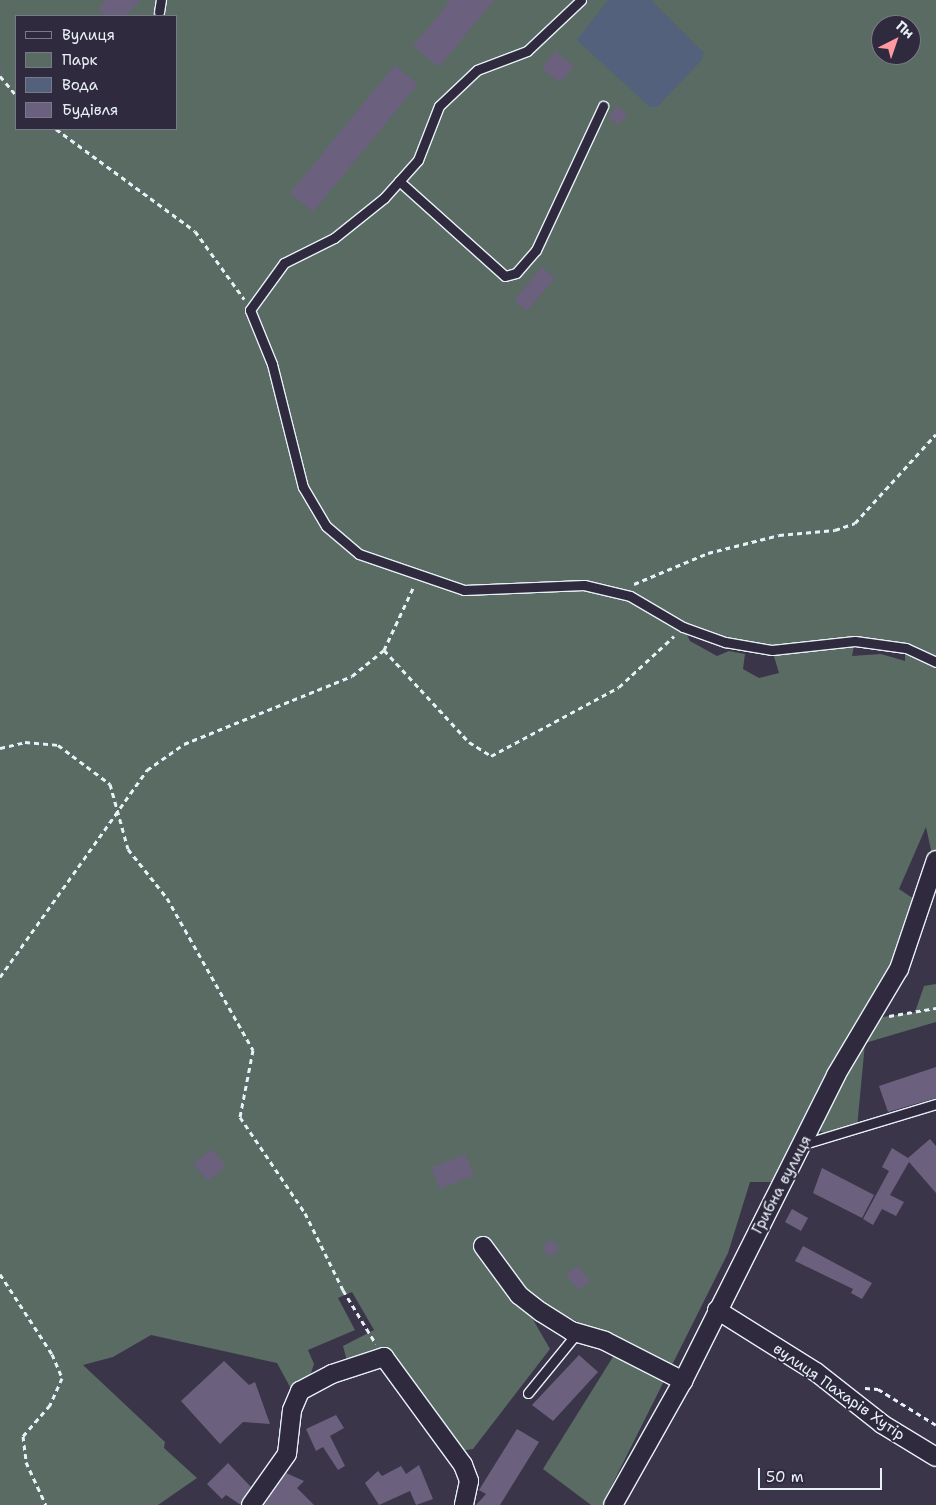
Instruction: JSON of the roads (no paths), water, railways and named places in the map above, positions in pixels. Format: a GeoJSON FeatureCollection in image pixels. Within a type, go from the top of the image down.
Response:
{"type":"FeatureCollection","features":[{"type":"Feature","properties":{"kind":"street","name":"Грибна вулиця"},"geometry":{"type":"LineString","coordinates":[[613,1505],[683,1381],[717,1310],[869,1019],[899,969],[936,860]]}},
{"type":"Feature","properties":{"kind":"street"},"geometry":{"type":"LineString","coordinates":[[483,1246],[525,1300],[577,1333],[605,1341],[683,1381]]}},
{"type":"Feature","properties":{"kind":"street","name":"вулиця Пахарів Хутір"},"geometry":{"type":"LineString","coordinates":[[717,1310],[835,1387],[882,1424],[936,1457]]}},
{"type":"Feature","properties":{"kind":"street"},"geometry":{"type":"LineString","coordinates":[[251,1505],[287,1454],[292,1410],[300,1391],[332,1374],[384,1357],[463,1465],[469,1488],[464,1505]]}},
{"type":"Feature","properties":{"kind":"lane"},"geometry":{"type":"LineString","coordinates":[[159,12],[161,0]]}},
{"type":"Feature","properties":{"kind":"lane"},"geometry":{"type":"LineString","coordinates":[[581,0],[527,51],[477,70],[439,106],[418,160],[399,181],[334,238],[284,263],[250,310],[272,364],[303,487],[326,526],[359,554],[418,576],[464,590],[584,585],[630,596],[683,627],[725,642],[772,650],[855,641],[906,648],[936,662]]}},
{"type":"Feature","properties":{"kind":"lane"},"geometry":{"type":"LineString","coordinates":[[399,181],[504,276],[516,273],[536,250],[603,106]]}},
{"type":"Feature","properties":{"kind":"lane"},"geometry":{"type":"LineString","coordinates":[[804,1144],[936,1104]]}},
{"type":"Feature","properties":{"kind":"lane"},"geometry":{"type":"LineString","coordinates":[[528,1393],[577,1333]]}},
{"type":"Feature","properties":{"kind":"water"},"geometry":{"type":"Polygon","coordinates":[[[608,0],[651,0],[704,53],[701,61],[657,107],[650,107],[577,40],[608,0]]]}}]}
